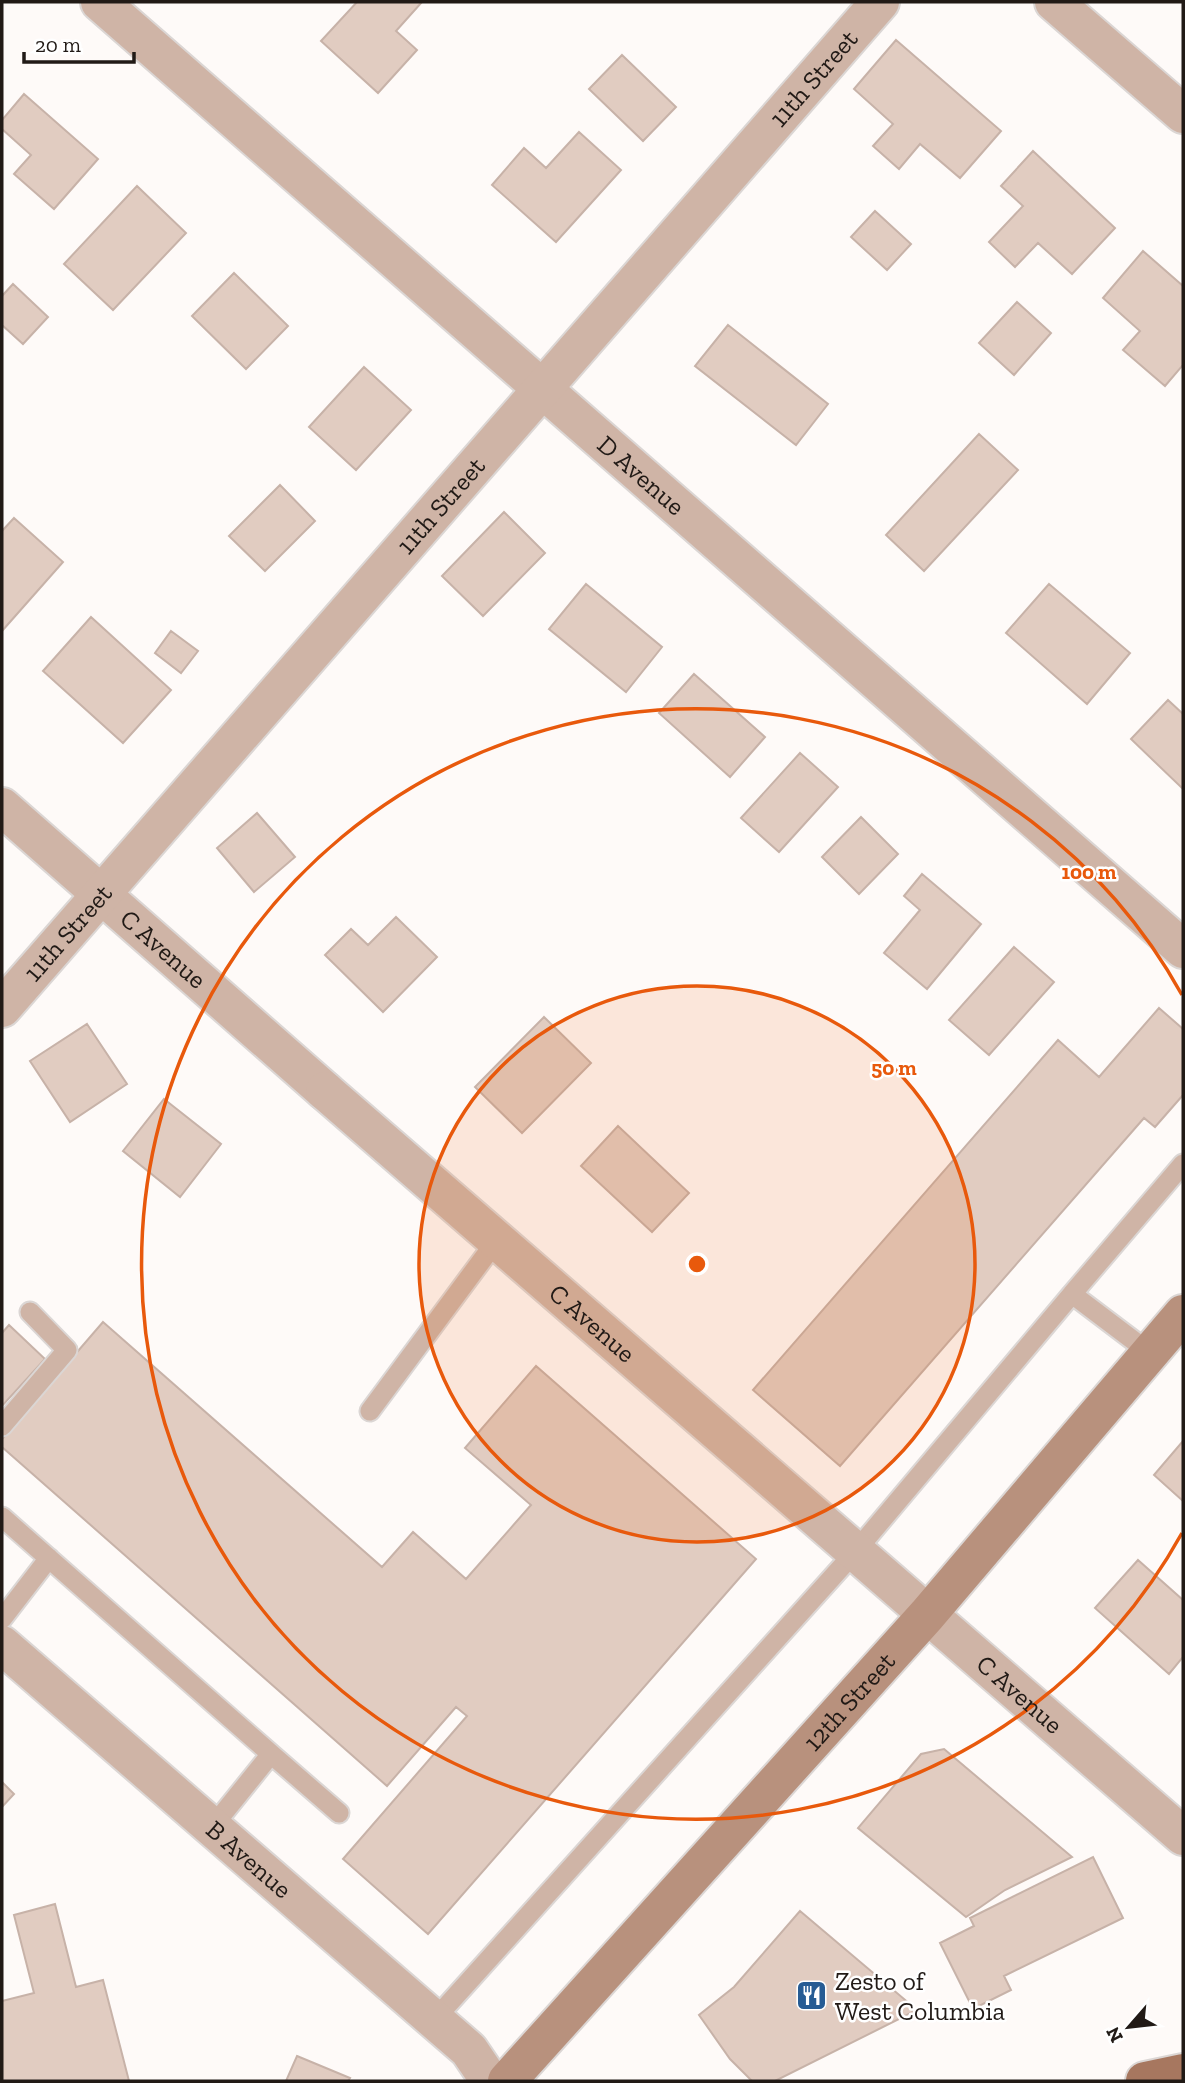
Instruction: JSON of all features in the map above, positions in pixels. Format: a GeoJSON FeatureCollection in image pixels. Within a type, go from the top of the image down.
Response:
{"type":"FeatureCollection","features":[{"type":"Feature","properties":{"kind":"main road","name":"12th Street"},"geometry":{"type":"LineString","coordinates":[[507,2081],[927,1615],[1183,1314]]}},
{"type":"Feature","properties":{"kind":"main road"},"geometry":{"type":"LineString","coordinates":[[1144,2081],[1183,2073]]}},
{"type":"Feature","properties":{"kind":"street","name":"D Avenue"},"geometry":{"type":"LineString","coordinates":[[100,2],[1183,949]]}},
{"type":"Feature","properties":{"kind":"street","name":"11th Street"},"geometry":{"type":"LineString","coordinates":[[2,1008],[880,2]]}},
{"type":"Feature","properties":{"kind":"street"},"geometry":{"type":"LineString","coordinates":[[1054,2],[1183,114]]}},
{"type":"Feature","properties":{"kind":"street","name":"C Avenue"},"geometry":{"type":"LineString","coordinates":[[2,807],[324,1091],[1183,1836]]}},
{"type":"Feature","properties":{"kind":"street","name":"B Avenue"},"geometry":{"type":"LineString","coordinates":[[2,1645],[469,2050],[490,2081]]}},
{"type":"Feature","properties":{"kind":"lane"},"geometry":{"type":"LineString","coordinates":[[434,2020],[855,1552],[1183,1164]]}},
{"type":"Feature","properties":{"kind":"lane"},"geometry":{"type":"LineString","coordinates":[[370,1411],[497,1240]]}},
{"type":"Feature","properties":{"kind":"lane"},"geometry":{"type":"LineString","coordinates":[[1072,1294],[1150,1353]]}},
{"type":"Feature","properties":{"kind":"lane"},"geometry":{"type":"LineString","coordinates":[[2,1426],[67,1350],[30,1312]]}},
{"type":"Feature","properties":{"kind":"lane"},"geometry":{"type":"LineString","coordinates":[[2,1517],[339,1813]]}},
{"type":"Feature","properties":{"kind":"lane"},"geometry":{"type":"LineString","coordinates":[[2,1619],[49,1559]]}},
{"type":"Feature","properties":{"kind":"lane"},"geometry":{"type":"LineString","coordinates":[[213,1826],[271,1754]]}},
{"type":"Feature","properties":{"kind":"building"},"geometry":{"type":"Polygon","coordinates":[[[357,2],[422,2],[396,31],[417,50],[378,93],[321,41],[357,2]]]}},
{"type":"Feature","properties":{"kind":"building"},"geometry":{"type":"Polygon","coordinates":[[[896,40],[1001,131],[960,178],[920,144],[899,169],[873,146],[893,124],[854,89],[896,40]]]}},
{"type":"Feature","properties":{"kind":"building"},"geometry":{"type":"Polygon","coordinates":[[[622,55],[676,107],[643,141],[589,89],[622,55]]]}},
{"type":"Feature","properties":{"kind":"building"},"geometry":{"type":"Polygon","coordinates":[[[24,94],[98,159],[54,209],[14,174],[31,155],[2,129],[2,120],[24,94]]]}},
{"type":"Feature","properties":{"kind":"building"},"geometry":{"type":"Polygon","coordinates":[[[579,132],[621,170],[556,242],[492,185],[524,148],[546,168],[579,132]]]}},
{"type":"Feature","properties":{"kind":"building"},"geometry":{"type":"Polygon","coordinates":[[[1033,151],[1115,228],[1072,274],[1038,243],[1015,267],[989,242],[1023,206],[1001,186],[1033,151]]]}},
{"type":"Feature","properties":{"kind":"building"},"geometry":{"type":"Polygon","coordinates":[[[137,186],[186,233],[113,310],[64,264],[137,186]]]}},
{"type":"Feature","properties":{"kind":"building"},"geometry":{"type":"Polygon","coordinates":[[[875,211],[911,244],[887,270],[851,237],[875,211]]]}},
{"type":"Feature","properties":{"kind":"building"},"geometry":{"type":"Polygon","coordinates":[[[1143,251],[1183,286],[1183,365],[1165,386],[1123,350],[1140,331],[1103,298],[1143,251]]]}},
{"type":"Feature","properties":{"kind":"building"},"geometry":{"type":"Polygon","coordinates":[[[234,273],[288,326],[246,369],[192,316],[234,273]]]}},
{"type":"Feature","properties":{"kind":"building"},"geometry":{"type":"Polygon","coordinates":[[[13,284],[48,317],[23,344],[2,325],[2,296],[13,284]]]}},
{"type":"Feature","properties":{"kind":"building"},"geometry":{"type":"Polygon","coordinates":[[[1017,302],[1051,333],[1014,375],[979,343],[1017,302]]]}},
{"type":"Feature","properties":{"kind":"building"},"geometry":{"type":"Polygon","coordinates":[[[728,325],[828,404],[796,445],[695,366],[728,325]]]}},
{"type":"Feature","properties":{"kind":"building"},"geometry":{"type":"Polygon","coordinates":[[[364,367],[411,410],[356,470],[309,427],[364,367]]]}},
{"type":"Feature","properties":{"kind":"building"},"geometry":{"type":"Polygon","coordinates":[[[979,434],[1018,470],[924,571],[886,535],[979,434]]]}},
{"type":"Feature","properties":{"kind":"building"},"geometry":{"type":"Polygon","coordinates":[[[280,485],[315,521],[265,571],[229,536],[280,485]]]}},
{"type":"Feature","properties":{"kind":"building"},"geometry":{"type":"Polygon","coordinates":[[[504,512],[545,553],[483,616],[442,576],[504,512]]]}},
{"type":"Feature","properties":{"kind":"building"},"geometry":{"type":"Polygon","coordinates":[[[14,518],[63,562],[2,631],[2,531],[14,518]]]}},
{"type":"Feature","properties":{"kind":"building"},"geometry":{"type":"Polygon","coordinates":[[[586,584],[662,647],[626,692],[549,629],[586,584]]]}},
{"type":"Feature","properties":{"kind":"building"},"geometry":{"type":"Polygon","coordinates":[[[1049,584],[1130,653],[1087,704],[1006,633],[1049,584]]]}},
{"type":"Feature","properties":{"kind":"building"},"geometry":{"type":"Polygon","coordinates":[[[91,617],[171,690],[123,743],[43,671],[91,617]]]}},
{"type":"Feature","properties":{"kind":"building"},"geometry":{"type":"Polygon","coordinates":[[[171,631],[198,651],[181,673],[155,653],[171,631]]]}},
{"type":"Feature","properties":{"kind":"building"},"geometry":{"type":"Polygon","coordinates":[[[694,674],[765,737],[730,777],[659,713],[694,674]]]}},
{"type":"Feature","properties":{"kind":"building"},"geometry":{"type":"Polygon","coordinates":[[[1168,700],[1183,714],[1183,789],[1131,739],[1168,700]]]}},
{"type":"Feature","properties":{"kind":"building"},"geometry":{"type":"Polygon","coordinates":[[[800,753],[838,787],[779,852],[741,818],[800,753]]]}},
{"type":"Feature","properties":{"kind":"building"},"geometry":{"type":"Polygon","coordinates":[[[257,813],[295,857],[254,892],[217,848],[257,813]]]}},
{"type":"Feature","properties":{"kind":"building"},"geometry":{"type":"Polygon","coordinates":[[[861,817],[898,854],[859,894],[822,857],[861,817]]]}},
{"type":"Feature","properties":{"kind":"building"},"geometry":{"type":"Polygon","coordinates":[[[922,874],[981,924],[927,989],[884,953],[920,910],[904,896],[922,874]]]}},
{"type":"Feature","properties":{"kind":"building"},"geometry":{"type":"Polygon","coordinates":[[[396,917],[437,957],[383,1012],[325,955],[351,929],[368,945],[396,917]]]}},
{"type":"Feature","properties":{"kind":"building"},"geometry":{"type":"Polygon","coordinates":[[[1014,947],[1054,982],[989,1055],[949,1020],[1014,947]]]}},
{"type":"Feature","properties":{"kind":"building"},"geometry":{"type":"Polygon","coordinates":[[[1159,1008],[1183,1029],[1183,1095],[1155,1127],[1144,1118],[840,1466],[753,1390],[1058,1040],[1099,1077],[1159,1008]]]}},
{"type":"Feature","properties":{"kind":"building"},"geometry":{"type":"Polygon","coordinates":[[[544,1017],[591,1063],[522,1133],[475,1087],[544,1017]]]}},
{"type":"Feature","properties":{"kind":"building"},"geometry":{"type":"Polygon","coordinates":[[[87,1024],[127,1084],[70,1122],[30,1061],[87,1024]]]}},
{"type":"Feature","properties":{"kind":"building"},"geometry":{"type":"Polygon","coordinates":[[[164,1099],[221,1144],[180,1197],[123,1151],[164,1099]]]}},
{"type":"Feature","properties":{"kind":"building"},"geometry":{"type":"Polygon","coordinates":[[[618,1126],[689,1193],[652,1232],[581,1166],[618,1126]]]}},
{"type":"Feature","properties":{"kind":"building"},"geometry":{"type":"Polygon","coordinates":[[[103,1322],[382,1567],[413,1532],[466,1579],[531,1505],[465,1448],[536,1366],[756,1559],[428,1934],[343,1859],[467,1716],[456,1707],[387,1786],[2,1447],[2,1439],[103,1322]]]}},
{"type":"Feature","properties":{"kind":"building"},"geometry":{"type":"Polygon","coordinates":[[[9,1325],[45,1359],[2,1406],[2,1333],[9,1325]]]}},
{"type":"Feature","properties":{"kind":"building"},"geometry":{"type":"Polygon","coordinates":[[[1183,1441],[1183,1501],[1154,1475],[1183,1441]]]}},
{"type":"Feature","properties":{"kind":"building"},"geometry":{"type":"Polygon","coordinates":[[[1138,1560],[1183,1600],[1183,1657],[1169,1674],[1095,1608],[1138,1560]]]}},
{"type":"Feature","properties":{"kind":"building"},"geometry":{"type":"Polygon","coordinates":[[[944,1749],[1072,1857],[1005,1890],[966,1917],[858,1828],[921,1754],[944,1749]]]}},
{"type":"Feature","properties":{"kind":"building"},"geometry":{"type":"Polygon","coordinates":[[[2,1782],[14,1794],[2,1807],[2,1782]]]}},
{"type":"Feature","properties":{"kind":"building"},"geometry":{"type":"Polygon","coordinates":[[[1093,1857],[1123,1918],[1004,1976],[1011,1990],[973,2009],[940,1943],[974,1926],[970,1918],[1093,1857]]]}},
{"type":"Feature","properties":{"kind":"building"},"geometry":{"type":"Polygon","coordinates":[[[55,1904],[76,1987],[103,1980],[129,2081],[2,2081],[2,2001],[34,1993],[14,1915],[55,1904]]]}},
{"type":"Feature","properties":{"kind":"building","name":"Zesto of West Columbia"},"geometry":{"type":"Polygon","coordinates":[[[800,1911],[910,2004],[913,2012],[775,2081],[752,2081],[730,2059],[699,2015],[734,1987],[800,1911]]]}},
{"type":"Feature","properties":{"kind":"building"},"geometry":{"type":"Polygon","coordinates":[[[297,2056],[350,2078],[348,2081],[286,2081],[297,2056]]]}},
{"type":"Feature","properties":{"kind":"place","name":"Zesto of West Columbia"},"geometry":{"type":"Point","coordinates":[812,1996]}}]}
